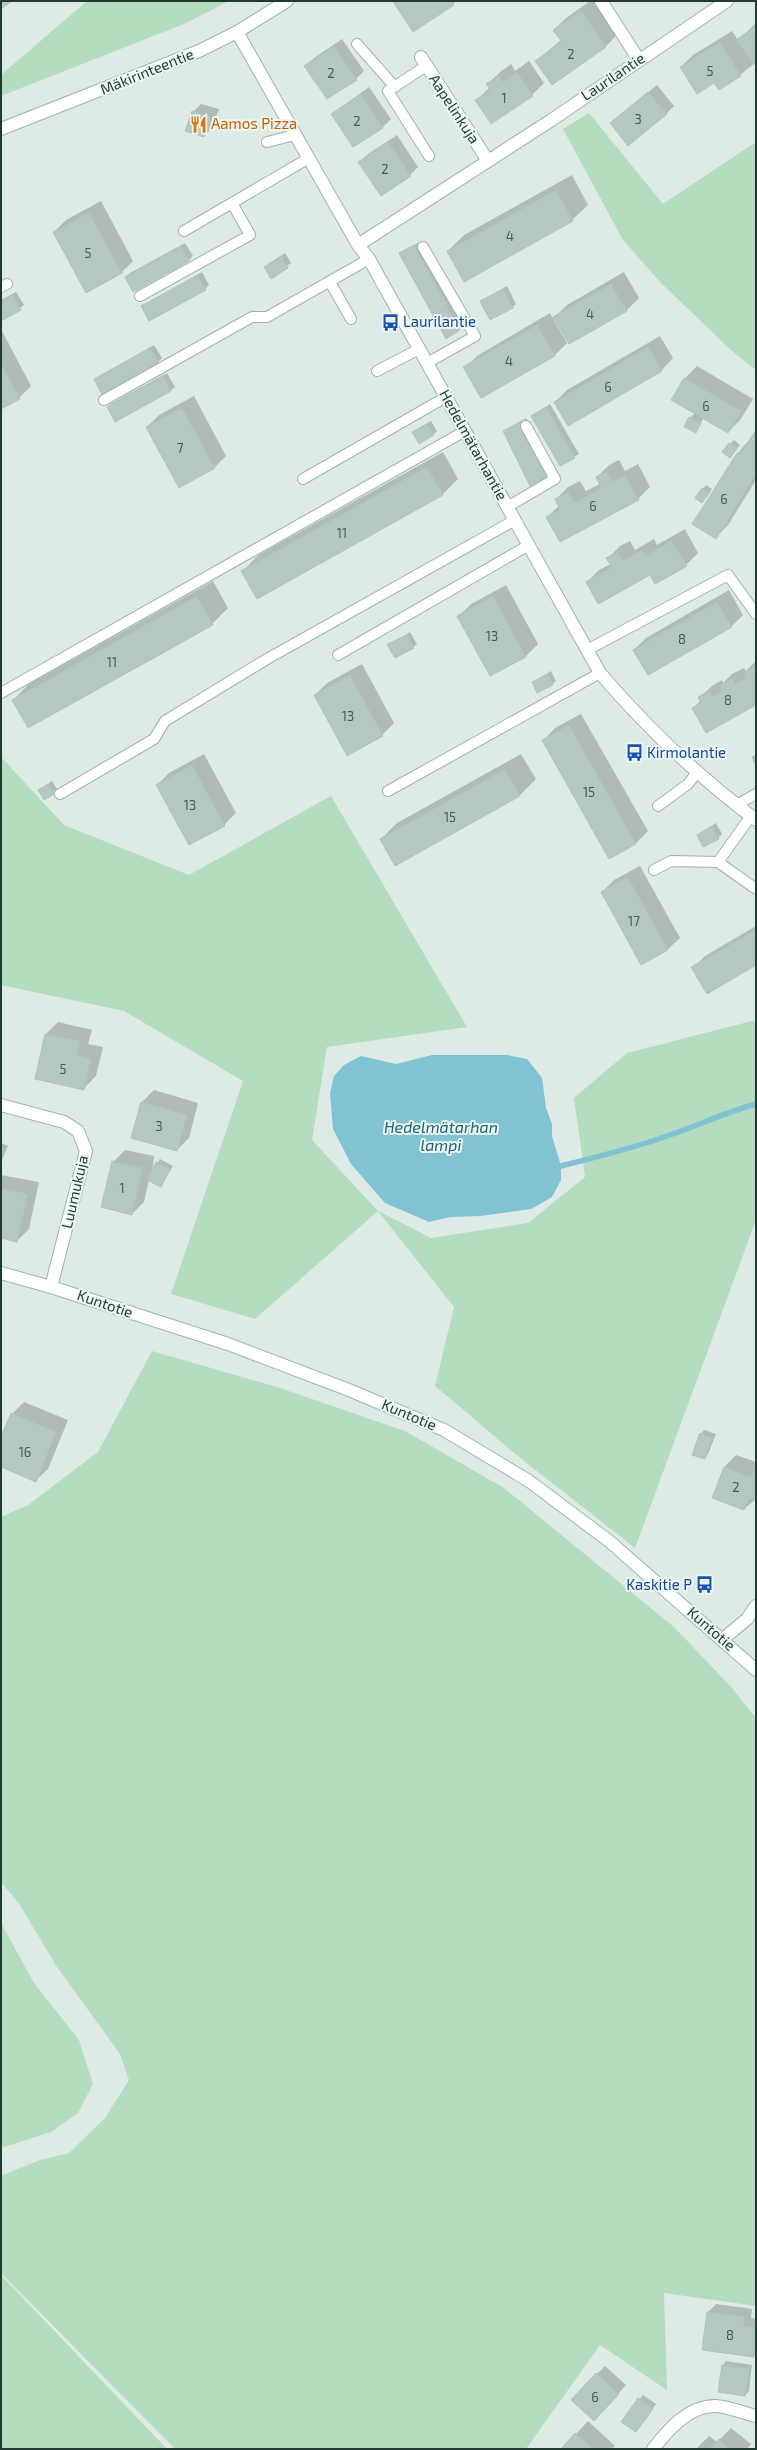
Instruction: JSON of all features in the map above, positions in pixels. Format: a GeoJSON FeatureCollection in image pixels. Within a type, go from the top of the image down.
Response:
{"type":"FeatureCollection","features":[{"type":"Feature","properties":{"kind":"street","name":"Mäkirinteentie"},"geometry":{"type":"LineString","coordinates":[[1,129],[199,51],[236,32],[287,1]]}},
{"type":"Feature","properties":{"kind":"street"},"geometry":{"type":"LineString","coordinates":[[601,1],[639,60]]}},
{"type":"Feature","properties":{"kind":"street","name":"Laurilantie"},"geometry":{"type":"LineString","coordinates":[[358,245],[488,161],[727,1]]}},
{"type":"Feature","properties":{"kind":"street","name":"Hedelmätarhantie"},"geometry":{"type":"LineString","coordinates":[[236,32],[358,245],[369,259],[600,673],[636,713],[698,771],[753,818]]}},
{"type":"Feature","properties":{"kind":"street","name":"Aapelinkuja"},"geometry":{"type":"LineString","coordinates":[[424,62],[488,161]]}},
{"type":"Feature","properties":{"kind":"street","name":"Luumukuja"},"geometry":{"type":"LineString","coordinates":[[1,1104],[64,1122],[78,1131],[86,1151],[51,1286]]}},
{"type":"Feature","properties":{"kind":"street","name":"Kuntotie"},"geometry":{"type":"LineString","coordinates":[[1,1273],[51,1286],[228,1344],[349,1390],[444,1430],[529,1481],[609,1541],[723,1639],[756,1670]]}},
{"type":"Feature","properties":{"kind":"street"},"geometry":{"type":"LineString","coordinates":[[723,1639],[747,1619],[756,1606]]}},
{"type":"Feature","properties":{"kind":"street"},"geometry":{"type":"LineString","coordinates":[[653,2449],[677,2422],[696,2411],[716,2406],[756,2416]]}},
{"type":"Feature","properties":{"kind":"lane"},"geometry":{"type":"LineString","coordinates":[[357,44],[395,87]]}},
{"type":"Feature","properties":{"kind":"lane"},"geometry":{"type":"LineString","coordinates":[[424,62],[395,87],[388,91],[429,156]]}},
{"type":"Feature","properties":{"kind":"lane"},"geometry":{"type":"LineString","coordinates":[[267,142],[295,135]]}},
{"type":"Feature","properties":{"kind":"lane"},"geometry":{"type":"LineString","coordinates":[[184,231],[309,158]]}},
{"type":"Feature","properties":{"kind":"lane"},"geometry":{"type":"LineString","coordinates":[[140,296],[250,235],[232,203]]}},
{"type":"Feature","properties":{"kind":"lane"},"geometry":{"type":"LineString","coordinates":[[423,247],[475,336],[427,363]]}},
{"type":"Feature","properties":{"kind":"lane"},"geometry":{"type":"LineString","coordinates":[[104,400],[252,317],[266,317],[369,259]]}},
{"type":"Feature","properties":{"kind":"lane"},"geometry":{"type":"LineString","coordinates":[[330,282],[351,319]]}},
{"type":"Feature","properties":{"kind":"lane"},"geometry":{"type":"LineString","coordinates":[[377,372],[419,349]]}},
{"type":"Feature","properties":{"kind":"lane"},"geometry":{"type":"LineString","coordinates":[[303,479],[446,397]]}},
{"type":"Feature","properties":{"kind":"lane"},"geometry":{"type":"LineString","coordinates":[[507,507],[555,479],[526,426]]}},
{"type":"Feature","properties":{"kind":"lane"},"geometry":{"type":"LineString","coordinates":[[1,693],[465,431]]}},
{"type":"Feature","properties":{"kind":"lane"},"geometry":{"type":"LineString","coordinates":[[60,794],[154,739],[165,721],[172,716],[267,659],[515,520]]}},
{"type":"Feature","properties":{"kind":"lane"},"geometry":{"type":"LineString","coordinates":[[338,655],[529,545]]}},
{"type":"Feature","properties":{"kind":"lane"},"geometry":{"type":"LineString","coordinates":[[587,650],[728,575],[756,614]]}},
{"type":"Feature","properties":{"kind":"lane"},"geometry":{"type":"LineString","coordinates":[[388,791],[600,673]]}},
{"type":"Feature","properties":{"kind":"lane"},"geometry":{"type":"LineString","coordinates":[[658,806],[688,784],[698,771]]}},
{"type":"Feature","properties":{"kind":"lane"},"geometry":{"type":"LineString","coordinates":[[738,804],[756,794]]}},
{"type":"Feature","properties":{"kind":"lane"},"geometry":{"type":"LineString","coordinates":[[718,862],[753,818]]}},
{"type":"Feature","properties":{"kind":"lane"},"geometry":{"type":"LineString","coordinates":[[654,870],[671,861],[718,862],[756,889]]}},
{"type":"Feature","properties":{"kind":"green space"},"geometry":{"type":"Polygon","coordinates":[[[87,1],[229,1],[184,24],[1,96],[1,75],[87,1]]]}},
{"type":"Feature","properties":{"kind":"green space"},"geometry":{"type":"Polygon","coordinates":[[[589,113],[663,204],[756,142],[756,370],[733,352],[661,283],[623,240],[563,129],[589,113]]]}},
{"type":"Feature","properties":{"kind":"green space"},"geometry":{"type":"Polygon","coordinates":[[[1,757],[64,825],[189,875],[331,796],[467,1027],[327,1047],[312,1140],[378,1211],[255,1319],[171,1294],[243,1081],[124,1011],[1,985],[1,757]]]}},
{"type":"Feature","properties":{"kind":"green space"},"geometry":{"type":"Polygon","coordinates":[[[756,1020],[756,1220],[635,1548],[524,1461],[435,1386],[454,1307],[378,1211],[431,1238],[528,1223],[585,1177],[574,1098],[627,1053],[756,1020]]]}},
{"type":"Feature","properties":{"kind":"green space"},"geometry":{"type":"Polygon","coordinates":[[[152,1351],[277,1387],[405,1431],[504,1488],[674,1627],[732,1688],[756,1718],[756,2306],[664,2293],[667,2390],[600,2345],[526,2449],[175,2449],[1,2273],[1,2176],[40,2160],[69,2153],[105,2118],[129,2080],[120,2054],[57,1967],[20,1905],[1,1882],[1,1517],[28,1505],[98,1452],[152,1351]]]}},
{"type":"Feature","properties":{"kind":"green space"},"geometry":{"type":"Polygon","coordinates":[[[1,1923],[34,1983],[79,2040],[93,2084],[78,2113],[51,2132],[1,2148],[1,1923]]]}},
{"type":"Feature","properties":{"kind":"green space"},"geometry":{"type":"Polygon","coordinates":[[[1,2275],[167,2449],[1,2449],[1,2275]]]}},
{"type":"Feature","properties":{"kind":"water","name":"Hedelmätarhan lampi"},"geometry":{"type":"Polygon","coordinates":[[[432,1055],[507,1055],[527,1059],[542,1078],[546,1108],[552,1124],[552,1136],[561,1166],[561,1180],[552,1197],[531,1209],[480,1216],[450,1217],[429,1222],[385,1203],[351,1164],[333,1129],[330,1093],[334,1076],[344,1065],[361,1056],[396,1064],[432,1055]]]}},
{"type":"Feature","properties":{"kind":"building"},"geometry":{"type":"Polygon","coordinates":[[[1,1],[12,1],[1,9],[1,1]]]}},
{"type":"Feature","properties":{"kind":"building"},"geometry":{"type":"Polygon","coordinates":[[[397,1],[451,1],[454,5],[413,32],[394,3],[397,1]]]}},
{"type":"Feature","properties":{"kind":"building"},"geometry":{"type":"Polygon","coordinates":[[[581,10],[606,47],[552,85],[535,61],[562,42],[553,30],[581,10]]]}},
{"type":"Feature","properties":{"kind":"building"},"geometry":{"type":"Polygon","coordinates":[[[756,26],[756,63],[754,64],[736,40],[756,26]]]}},
{"type":"Feature","properties":{"kind":"building"},"geometry":{"type":"Polygon","coordinates":[[[720,42],[741,76],[719,90],[714,83],[697,94],[680,67],[720,42]]]}},
{"type":"Feature","properties":{"kind":"building"},"geometry":{"type":"Polygon","coordinates":[[[334,46],[357,80],[327,99],[304,66],[334,46]]]}},
{"type":"Feature","properties":{"kind":"building"},"geometry":{"type":"Polygon","coordinates":[[[517,72],[533,96],[491,124],[475,100],[491,90],[486,84],[498,76],[503,82],[517,72]]]}},
{"type":"Feature","properties":{"kind":"building"},"geometry":{"type":"Polygon","coordinates":[[[648,92],[667,114],[628,146],[610,123],[648,92]]]}},
{"type":"Feature","properties":{"kind":"building"},"geometry":{"type":"Polygon","coordinates":[[[361,94],[383,128],[353,147],[331,114],[361,94]]]}},
{"type":"Feature","properties":{"kind":"building","name":"Aamos Pizza"},"geometry":{"type":"Polygon","coordinates":[[[192,111],[211,117],[204,137],[185,131],[192,111]]]}},
{"type":"Feature","properties":{"kind":"building"},"geometry":{"type":"Polygon","coordinates":[[[388,142],[411,176],[381,196],[358,162],[388,142]]]}},
{"type":"Feature","properties":{"kind":"building"},"geometry":{"type":"Polygon","coordinates":[[[556,190],[573,221],[464,282],[447,251],[556,190]]]}},
{"type":"Feature","properties":{"kind":"building"},"geometry":{"type":"Polygon","coordinates":[[[89,213],[122,273],[86,293],[53,232],[89,213]]]}},
{"type":"Feature","properties":{"kind":"building"},"geometry":{"type":"Polygon","coordinates":[[[414,245],[460,330],[446,339],[399,253],[414,245]]]}},
{"type":"Feature","properties":{"kind":"building"},"geometry":{"type":"Polygon","coordinates":[[[181,246],[189,261],[133,292],[125,277],[181,246]]]}},
{"type":"Feature","properties":{"kind":"building"},"geometry":{"type":"Polygon","coordinates":[[[281,256],[288,268],[271,279],[264,267],[281,256]]]}},
{"type":"Feature","properties":{"kind":"building"},"geometry":{"type":"Polygon","coordinates":[[[198,275],[206,290],[149,321],[141,306],[198,275]]]}},
{"type":"Feature","properties":{"kind":"building"},"geometry":{"type":"Polygon","coordinates":[[[611,284],[627,311],[569,344],[553,317],[611,284]]]}},
{"type":"Feature","properties":{"kind":"building"},"geometry":{"type":"Polygon","coordinates":[[[503,289],[513,308],[490,320],[480,301],[503,289]]]}},
{"type":"Feature","properties":{"kind":"building"},"geometry":{"type":"Polygon","coordinates":[[[13,295],[21,310],[1,321],[1,301],[13,295]]]}},
{"type":"Feature","properties":{"kind":"building"},"geometry":{"type":"Polygon","coordinates":[[[537,325],[555,356],[481,398],[463,367],[537,325]]]}},
{"type":"Feature","properties":{"kind":"building"},"geometry":{"type":"Polygon","coordinates":[[[648,347],[662,371],[568,426],[554,402],[648,347]]]}},
{"type":"Feature","properties":{"kind":"building"},"geometry":{"type":"Polygon","coordinates":[[[150,348],[159,363],[102,394],[94,379],[150,348]]]}},
{"type":"Feature","properties":{"kind":"building"},"geometry":{"type":"Polygon","coordinates":[[[1,364],[20,399],[1,409],[1,364]]]}},
{"type":"Feature","properties":{"kind":"building"},"geometry":{"type":"Polygon","coordinates":[[[163,376],[171,391],[115,422],[107,407],[163,376]]]}},
{"type":"Feature","properties":{"kind":"building"},"geometry":{"type":"Polygon","coordinates":[[[684,378],[742,411],[728,433],[671,400],[684,378]]]}},
{"type":"Feature","properties":{"kind":"building"},"geometry":{"type":"Polygon","coordinates":[[[546,407],[575,458],[560,466],[531,416],[546,407]]]}},
{"type":"Feature","properties":{"kind":"building"},"geometry":{"type":"Polygon","coordinates":[[[182,408],[215,468],[179,488],[146,427],[182,408]]]}},
{"type":"Feature","properties":{"kind":"building"},"geometry":{"type":"Polygon","coordinates":[[[689,417],[701,423],[696,433],[684,427],[689,417]]]}},
{"type":"Feature","properties":{"kind":"building"},"geometry":{"type":"Polygon","coordinates":[[[522,421],[550,476],[530,486],[503,431],[522,421]]]}},
{"type":"Feature","properties":{"kind":"building"},"geometry":{"type":"Polygon","coordinates":[[[427,424],[434,435],[419,444],[412,432],[427,424]]]}},
{"type":"Feature","properties":{"kind":"building"},"geometry":{"type":"Polygon","coordinates":[[[756,430],[756,474],[716,539],[692,524],[737,453],[740,455],[756,430]]]}},
{"type":"Feature","properties":{"kind":"building"},"geometry":{"type":"Polygon","coordinates":[[[729,443],[737,449],[730,458],[722,452],[729,443]]]}},
{"type":"Feature","properties":{"kind":"building"},"geometry":{"type":"Polygon","coordinates":[[[427,467],[443,495],[257,599],[241,571],[427,467]]]}},
{"type":"Feature","properties":{"kind":"building"},"geometry":{"type":"Polygon","coordinates":[[[607,471],[612,482],[625,475],[639,500],[560,542],[546,517],[560,510],[555,499],[568,492],[574,503],[601,488],[596,477],[607,471]]]}},
{"type":"Feature","properties":{"kind":"building"},"geometry":{"type":"Polygon","coordinates":[[[702,488],[709,493],[702,503],[695,498],[702,488]]]}},
{"type":"Feature","properties":{"kind":"building"},"geometry":{"type":"Polygon","coordinates":[[[672,541],[687,566],[655,584],[650,575],[598,604],[586,582],[612,567],[606,558],[617,552],[623,561],[642,550],[645,556],[672,541]]]}},
{"type":"Feature","properties":{"kind":"building"},"geometry":{"type":"Polygon","coordinates":[[[197,596],[213,625],[28,728],[12,700],[197,596]]]}},
{"type":"Feature","properties":{"kind":"building"},"geometry":{"type":"Polygon","coordinates":[[[493,596],[526,657],[490,676],[457,616],[493,596]]]}},
{"type":"Feature","properties":{"kind":"building"},"geometry":{"type":"Polygon","coordinates":[[[717,602],[732,627],[648,675],[633,650],[717,602]]]}},
{"type":"Feature","properties":{"kind":"building"},"geometry":{"type":"Polygon","coordinates":[[[407,635],[414,648],[395,658],[387,644],[407,635]]]}},
{"type":"Feature","properties":{"kind":"building"},"geometry":{"type":"Polygon","coordinates":[[[754,667],[756,670],[756,705],[706,733],[692,708],[701,703],[698,697],[709,691],[712,697],[722,691],[719,686],[732,679],[735,684],[746,678],[743,673],[754,667]]]}},
{"type":"Feature","properties":{"kind":"building"},"geometry":{"type":"Polygon","coordinates":[[[548,674],[553,685],[537,693],[532,682],[548,674]]]}},
{"type":"Feature","properties":{"kind":"building"},"geometry":{"type":"Polygon","coordinates":[[[350,675],[383,736],[347,756],[314,695],[350,675]]]}},
{"type":"Feature","properties":{"kind":"building"},"geometry":{"type":"Polygon","coordinates":[[[569,725],[636,844],[609,859],[542,740],[569,725]]]}},
{"type":"Feature","properties":{"kind":"building"},"geometry":{"type":"Polygon","coordinates":[[[756,755],[756,766],[752,757],[756,755]]]}},
{"type":"Feature","properties":{"kind":"building"},"geometry":{"type":"Polygon","coordinates":[[[192,765],[225,826],[189,845],[156,785],[192,765]]]}},
{"type":"Feature","properties":{"kind":"building"},"geometry":{"type":"Polygon","coordinates":[[[505,769],[520,796],[395,866],[380,839],[505,769]]]}},
{"type":"Feature","properties":{"kind":"building"},"geometry":{"type":"Polygon","coordinates":[[[48,784],[54,794],[44,800],[38,790],[48,784]]]}},
{"type":"Feature","properties":{"kind":"building"},"geometry":{"type":"Polygon","coordinates":[[[712,826],[719,839],[703,847],[697,835],[712,826]]]}},
{"type":"Feature","properties":{"kind":"building"},"geometry":{"type":"Polygon","coordinates":[[[628,877],[668,950],[641,965],[601,892],[628,877]]]}},
{"type":"Feature","properties":{"kind":"building"},"geometry":{"type":"Polygon","coordinates":[[[756,930],[756,965],[707,994],[691,967],[756,930]]]}},
{"type":"Feature","properties":{"kind":"building"},"geometry":{"type":"Polygon","coordinates":[[[45,1034],[80,1041],[77,1055],[91,1059],[84,1090],[35,1079],[45,1034]]]}},
{"type":"Feature","properties":{"kind":"building"},"geometry":{"type":"Polygon","coordinates":[[[141,1102],[187,1115],[177,1151],[131,1138],[141,1102]]]}},
{"type":"Feature","properties":{"kind":"building"},"geometry":{"type":"Polygon","coordinates":[[[1,1148],[5,1149],[1,1158],[1,1148]]]}},
{"type":"Feature","properties":{"kind":"building"},"geometry":{"type":"Polygon","coordinates":[[[112,1161],[143,1168],[132,1215],[101,1207],[112,1161]]]}},
{"type":"Feature","properties":{"kind":"building"},"geometry":{"type":"Polygon","coordinates":[[[156,1162],[170,1169],[161,1187],[147,1180],[156,1162]]]}},
{"type":"Feature","properties":{"kind":"building"},"geometry":{"type":"Polygon","coordinates":[[[1,1188],[28,1194],[17,1242],[1,1238],[1,1188]]]}},
{"type":"Feature","properties":{"kind":"building"},"geometry":{"type":"Polygon","coordinates":[[[11,1413],[56,1432],[36,1482],[1,1467],[1,1437],[11,1413]]]}},
{"type":"Feature","properties":{"kind":"building"},"geometry":{"type":"Polygon","coordinates":[[[700,1433],[712,1438],[705,1459],[692,1455],[700,1433]]]}},
{"type":"Feature","properties":{"kind":"building"},"geometry":{"type":"Polygon","coordinates":[[[724,1467],[751,1477],[754,1469],[756,1470],[756,1500],[749,1498],[744,1510],[712,1498],[724,1467]]]}},
{"type":"Feature","properties":{"kind":"building"},"geometry":{"type":"Polygon","coordinates":[[[707,2312],[745,2317],[743,2326],[756,2328],[754,2357],[702,2350],[707,2312]]]}},
{"type":"Feature","properties":{"kind":"building"},"geometry":{"type":"Polygon","coordinates":[[[722,2365],[749,2369],[745,2396],[718,2392],[722,2365]]]}},
{"type":"Feature","properties":{"kind":"building"},"geometry":{"type":"Polygon","coordinates":[[[596,2373],[619,2394],[594,2421],[571,2400],[596,2373]]]}},
{"type":"Feature","properties":{"kind":"building"},"geometry":{"type":"Polygon","coordinates":[[[638,2398],[653,2409],[636,2432],[621,2422],[638,2398]]]}},
{"type":"Feature","properties":{"kind":"building"},"geometry":{"type":"Polygon","coordinates":[[[575,2433],[594,2449],[561,2449],[575,2433]]]}},
{"type":"Feature","properties":{"kind":"building"},"geometry":{"type":"Polygon","coordinates":[[[719,2439],[730,2449],[710,2449],[719,2439]]]}},
{"type":"Feature","properties":{"kind":"waterway"},"geometry":{"type":"LineString","coordinates":[[561,1166],[643,1144],[756,1104]]}},
{"type":"Feature","properties":{"kind":"place","name":"Aamos Pizza"},"geometry":{"type":"Point","coordinates":[198,124]}},
{"type":"Feature","properties":{"kind":"place","name":"Laurilantie"},"geometry":{"type":"Point","coordinates":[390,322]}},
{"type":"Feature","properties":{"kind":"place","name":"Kirmolantie"},"geometry":{"type":"Point","coordinates":[634,753]}},
{"type":"Feature","properties":{"kind":"place","name":"Kaskitie P"},"geometry":{"type":"Point","coordinates":[705,1585]}}]}
